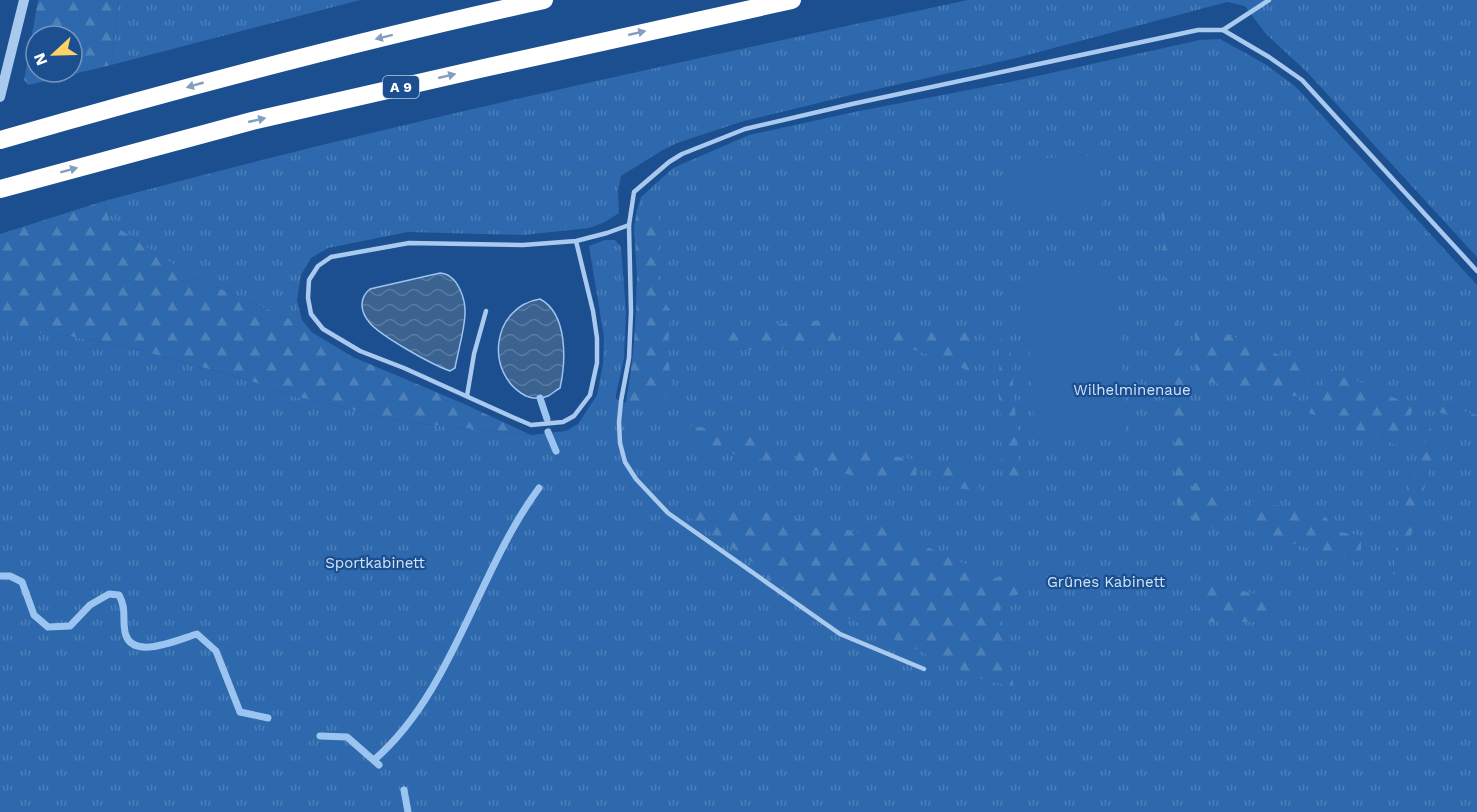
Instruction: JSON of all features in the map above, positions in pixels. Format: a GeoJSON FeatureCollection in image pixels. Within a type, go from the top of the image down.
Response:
{"type":"FeatureCollection","features":[{"type":"Feature","properties":{"kind":"highway"},"geometry":{"type":"LineString","coordinates":[[0,140],[221,78],[445,22],[544,0]]}},
{"type":"Feature","properties":{"kind":"highway","name":"A 9"},"geometry":{"type":"LineString","coordinates":[[6,187],[252,121],[792,0]]}},
{"type":"Feature","properties":{"kind":"street"},"geometry":{"type":"LineString","coordinates":[[0,97],[24,0]]}},
{"type":"Feature","properties":{"kind":"lane"},"geometry":{"type":"LineString","coordinates":[[1223,30],[1269,0]]}},
{"type":"Feature","properties":{"kind":"lane"},"geometry":{"type":"LineString","coordinates":[[924,669],[840,634],[668,513],[636,479],[625,462],[620,433],[621,401],[629,358],[631,312],[629,225],[634,192],[669,162],[682,154],[745,129],[1198,30],[1223,30],[1302,80],[1477,271]]}},
{"type":"Feature","properties":{"kind":"lane"},"geometry":{"type":"LineString","coordinates":[[576,241],[593,311],[597,338],[596,373],[590,395],[584,405],[574,416],[563,422],[531,425],[360,351],[323,329],[311,314],[308,298],[309,280],[318,266],[331,257],[409,243],[503,245],[576,241],[629,225]]}},
{"type":"Feature","properties":{"kind":"lane"},"geometry":{"type":"LineString","coordinates":[[467,396],[474,354],[486,311]]}},
{"type":"Feature","properties":{"kind":"green space"},"geometry":{"type":"Polygon","coordinates":[[[38,0],[119,0],[111,65],[84,72],[84,24],[34,24],[38,0]]]}},
{"type":"Feature","properties":{"kind":"green space"},"geometry":{"type":"Polygon","coordinates":[[[119,0],[360,0],[111,65],[119,0]]]}},
{"type":"Feature","properties":{"kind":"green space"},"geometry":{"type":"Polygon","coordinates":[[[968,0],[1477,0],[1477,257],[1307,72],[1265,33],[1245,6],[1227,2],[1012,59],[744,121],[677,143],[621,176],[618,191],[619,213],[589,228],[524,235],[408,232],[328,248],[311,258],[301,275],[297,300],[302,320],[314,335],[288,318],[191,276],[110,222],[104,201],[427,120],[968,0]]]}},
{"type":"Feature","properties":{"kind":"green space","name":"Wilhelminenaue"},"geometry":{"type":"Polygon","coordinates":[[[1220,39],[1265,64],[1296,87],[1477,285],[1477,812],[0,812],[0,333],[53,333],[124,346],[245,379],[290,395],[403,422],[531,435],[566,431],[578,424],[597,395],[603,364],[604,337],[589,246],[605,240],[615,240],[621,247],[626,312],[624,358],[615,399],[626,403],[633,358],[636,311],[634,226],[637,210],[641,197],[673,168],[749,135],[1015,81],[1200,40],[1220,39]]]}},
{"type":"Feature","properties":{"kind":"green space"},"geometry":{"type":"Polygon","coordinates":[[[1099,155],[1102,205],[1011,210],[1009,160],[1099,155]]]}},
{"type":"Feature","properties":{"kind":"green space"},"geometry":{"type":"Polygon","coordinates":[[[1160,178],[1187,418],[1184,521],[1178,520],[1160,178]]]}},
{"type":"Feature","properties":{"kind":"green space"},"geometry":{"type":"Polygon","coordinates":[[[104,201],[110,222],[191,276],[288,318],[353,357],[531,435],[403,422],[290,395],[245,379],[124,346],[53,333],[0,333],[0,234],[104,201]]]}},
{"type":"Feature","properties":{"kind":"green space"},"geometry":{"type":"Polygon","coordinates":[[[656,209],[659,220],[658,275],[661,297],[670,310],[668,353],[671,386],[664,398],[649,406],[626,403],[633,357],[636,310],[637,210],[656,209]]]}},
{"type":"Feature","properties":{"kind":"green space"},"geometry":{"type":"Polygon","coordinates":[[[1116,267],[1126,434],[1035,439],[1025,273],[1116,267]]]}},
{"type":"Feature","properties":{"kind":"green space"},"geometry":{"type":"Polygon","coordinates":[[[1005,270],[1021,493],[1010,492],[1001,467],[1002,430],[998,388],[1005,270]]]}},
{"type":"Feature","properties":{"kind":"green space"},"geometry":{"type":"Polygon","coordinates":[[[836,319],[837,346],[721,351],[721,330],[836,319]]]}},
{"type":"Feature","properties":{"kind":"green space"},"geometry":{"type":"Polygon","coordinates":[[[1195,321],[1314,369],[1301,397],[1197,380],[1195,321]]]}},
{"type":"Feature","properties":{"kind":"green space"},"geometry":{"type":"Polygon","coordinates":[[[868,325],[972,330],[975,373],[870,333],[868,325]]]}},
{"type":"Feature","properties":{"kind":"green space"},"geometry":{"type":"Polygon","coordinates":[[[1331,369],[1414,407],[1397,445],[1309,413],[1331,369]]]}},
{"type":"Feature","properties":{"kind":"green space"},"geometry":{"type":"Polygon","coordinates":[[[1437,403],[1477,415],[1477,423],[1434,411],[1437,403]]]}},
{"type":"Feature","properties":{"kind":"green space"},"geometry":{"type":"Polygon","coordinates":[[[1434,416],[1443,420],[1400,576],[1393,574],[1400,516],[1434,416]]]}},
{"type":"Feature","properties":{"kind":"green space"},"geometry":{"type":"Polygon","coordinates":[[[686,425],[773,438],[772,461],[692,447],[684,434],[686,425]]]}},
{"type":"Feature","properties":{"kind":"green space"},"geometry":{"type":"Polygon","coordinates":[[[828,445],[917,460],[916,482],[794,468],[799,449],[827,453],[828,445]]]}},
{"type":"Feature","properties":{"kind":"green space"},"geometry":{"type":"Polygon","coordinates":[[[941,466],[976,472],[980,491],[940,486],[941,466]]]}},
{"type":"Feature","properties":{"kind":"green space"},"geometry":{"type":"Polygon","coordinates":[[[1192,482],[1229,491],[1224,530],[1192,524],[1192,482]]]}},
{"type":"Feature","properties":{"kind":"green space"},"geometry":{"type":"Polygon","coordinates":[[[1251,501],[1321,513],[1341,532],[1361,536],[1361,563],[1247,530],[1251,501]]]}},
{"type":"Feature","properties":{"kind":"green space"},"geometry":{"type":"Polygon","coordinates":[[[673,506],[741,507],[858,532],[873,519],[902,522],[908,537],[980,570],[988,581],[1012,571],[1024,576],[1021,594],[1005,597],[998,616],[1014,687],[987,681],[963,671],[767,581],[768,573],[673,506]]]}},
{"type":"Feature","properties":{"kind":"green space"},"geometry":{"type":"Polygon","coordinates":[[[1196,582],[1276,598],[1272,622],[1200,622],[1196,582]]]}},
{"type":"Feature","properties":{"kind":"water"},"geometry":{"type":"Polygon","coordinates":[[[440,273],[446,274],[456,283],[460,289],[465,309],[455,368],[450,371],[420,357],[384,335],[369,322],[362,305],[364,296],[370,289],[440,273]]]}},
{"type":"Feature","properties":{"kind":"water"},"geometry":{"type":"Polygon","coordinates":[[[540,299],[556,315],[563,339],[563,365],[560,388],[543,398],[531,398],[513,386],[504,373],[499,358],[499,342],[503,327],[511,314],[524,305],[540,299]]]}},
{"type":"Feature","properties":{"kind":"waterway"},"geometry":{"type":"LineString","coordinates":[[540,398],[547,419]]}},
{"type":"Feature","properties":{"kind":"waterway"},"geometry":{"type":"LineString","coordinates":[[548,432],[556,451]]}},
{"type":"Feature","properties":{"kind":"waterway"},"geometry":{"type":"LineString","coordinates":[[374,760],[401,732],[424,701],[445,666],[498,556],[517,521],[539,488]]}},
{"type":"Feature","properties":{"kind":"waterway"},"geometry":{"type":"LineString","coordinates":[[0,576],[10,576],[22,582],[34,615],[48,627],[70,626],[90,605],[109,594],[119,595],[124,609],[125,632],[129,641],[136,646],[156,646],[197,634],[216,651],[240,712],[268,718]]}},
{"type":"Feature","properties":{"kind":"waterway"},"geometry":{"type":"LineString","coordinates":[[320,736],[347,737],[379,765]]}},
{"type":"Feature","properties":{"kind":"waterway"},"geometry":{"type":"LineString","coordinates":[[404,790],[408,812]]}},
{"type":"Feature","properties":{"kind":"park label","name":"Sportkabinett"},"geometry":{"type":"Point","coordinates":[375,563]}},
{"type":"Feature","properties":{"kind":"park label","name":"Grünes Kabinett"},"geometry":{"type":"Point","coordinates":[1106,582]}}]}
